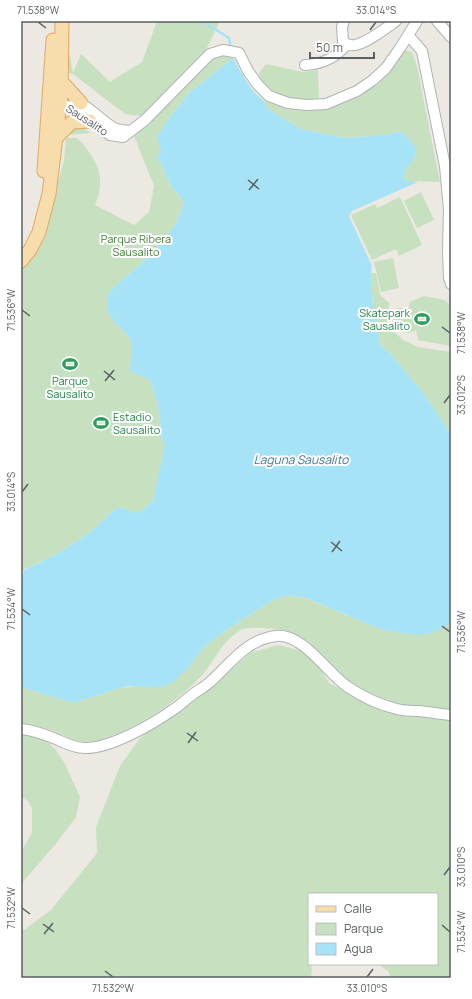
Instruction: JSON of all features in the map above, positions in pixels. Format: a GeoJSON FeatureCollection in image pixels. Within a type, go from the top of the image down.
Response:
{"type":"FeatureCollection","features":[{"type":"Feature","properties":{"kind":"main road"},"geometry":{"type":"LineString","coordinates":[[21,261],[30,250],[36,238],[49,194],[56,138],[57,99],[54,21]]}},
{"type":"Feature","properties":{"kind":"main road","name":"Sausalito"},"geometry":{"type":"LineString","coordinates":[[57,99],[61,81],[62,21]]}},
{"type":"Feature","properties":{"kind":"main road"},"geometry":{"type":"LineString","coordinates":[[61,81],[81,103]]}},
{"type":"Feature","properties":{"kind":"main road"},"geometry":{"type":"LineString","coordinates":[[43,212],[42,193],[57,99]]}},
{"type":"Feature","properties":{"kind":"main road"},"geometry":{"type":"LineString","coordinates":[[56,138],[72,122],[90,121]]}},
{"type":"Feature","properties":{"kind":"street"},"geometry":{"type":"LineString","coordinates":[[344,21],[342,36],[343,42],[355,45],[370,38],[396,21]]}},
{"type":"Feature","properties":{"kind":"street"},"geometry":{"type":"LineString","coordinates":[[129,131],[144,120],[210,54],[223,50],[240,55],[248,71],[258,85],[269,96],[288,103],[306,105],[326,104],[357,91],[386,68],[417,21]]}},
{"type":"Feature","properties":{"kind":"street"},"geometry":{"type":"LineString","coordinates":[[437,21],[451,37]]}},
{"type":"Feature","properties":{"kind":"street"},"geometry":{"type":"LineString","coordinates":[[408,35],[422,51],[445,166],[449,210],[448,250],[449,278],[451,284]]}},
{"type":"Feature","properties":{"kind":"street"},"geometry":{"type":"LineString","coordinates":[[306,65],[329,60],[347,44]]}},
{"type":"Feature","properties":{"kind":"street","name":"Sausalito"},"geometry":{"type":"LineString","coordinates":[[57,99],[81,103],[114,128],[129,131]]}},
{"type":"Feature","properties":{"kind":"street","name":"Sausalito"},"geometry":{"type":"LineString","coordinates":[[57,99],[72,108],[102,131],[123,137],[129,131]]}},
{"type":"Feature","properties":{"kind":"street"},"geometry":{"type":"LineString","coordinates":[[21,729],[38,733],[68,745],[83,749],[105,746],[151,724],[174,709],[195,692],[209,684],[233,659],[250,645],[262,639],[278,636],[290,639],[304,646],[336,678],[363,696],[380,704],[398,710],[451,715]]}},
{"type":"Feature","properties":{"kind":"green space"},"geometry":{"type":"Polygon","coordinates":[[[157,21],[220,21],[206,50],[141,116],[125,114],[73,74],[69,73],[67,63],[68,46],[73,73],[81,54],[110,82],[142,62],[157,21]]]}},
{"type":"Feature","properties":{"kind":"green space"},"geometry":{"type":"Polygon","coordinates":[[[404,50],[412,52],[417,66],[440,182],[404,181],[405,169],[414,160],[403,132],[345,138],[301,129],[268,109],[263,100],[286,109],[315,110],[354,98],[380,81],[404,50]]]}},
{"type":"Feature","properties":{"kind":"green space","name":"Parque Sausalito"},"geometry":{"type":"Polygon","coordinates":[[[217,55],[233,58],[189,93],[167,121],[161,151],[156,159],[161,163],[170,184],[184,202],[176,224],[150,256],[115,286],[107,295],[115,323],[125,332],[132,342],[131,371],[150,380],[158,405],[162,439],[166,444],[153,501],[138,513],[118,507],[89,533],[59,553],[21,571],[21,270],[38,249],[64,161],[66,138],[77,138],[95,161],[100,177],[100,186],[95,205],[134,225],[149,212],[154,186],[134,136],[217,55]]]}},
{"type":"Feature","properties":{"kind":"green space"},"geometry":{"type":"Polygon","coordinates":[[[266,64],[303,72],[318,70],[319,98],[295,99],[281,95],[267,88],[260,83],[259,73],[266,64]]]}},
{"type":"Feature","properties":{"kind":"green space"},"geometry":{"type":"Polygon","coordinates":[[[79,125],[90,133],[65,135],[79,125]]]}},
{"type":"Feature","properties":{"kind":"green space"},"geometry":{"type":"Polygon","coordinates":[[[421,192],[434,220],[417,228],[404,201],[421,192]]]}},
{"type":"Feature","properties":{"kind":"green space"},"geometry":{"type":"Polygon","coordinates":[[[400,197],[422,245],[399,256],[396,249],[372,260],[351,215],[375,204],[377,208],[400,197]]]}},
{"type":"Feature","properties":{"kind":"green space"},"geometry":{"type":"Polygon","coordinates":[[[393,258],[399,288],[381,292],[374,262],[393,258]]]}},
{"type":"Feature","properties":{"kind":"green space"},"geometry":{"type":"Polygon","coordinates":[[[371,273],[376,273],[380,295],[389,303],[388,314],[390,328],[403,340],[418,347],[451,352],[451,434],[424,394],[390,353],[381,346],[378,339],[378,327],[373,308],[371,273]]]}},
{"type":"Feature","properties":{"kind":"green space","name":"Skatepark Sausalito"},"geometry":{"type":"Polygon","coordinates":[[[424,296],[445,300],[451,306],[451,346],[418,340],[416,330],[407,333],[403,332],[399,330],[395,324],[394,315],[397,308],[408,310],[410,302],[424,296]]]}},
{"type":"Feature","properties":{"kind":"green space"},"geometry":{"type":"Polygon","coordinates":[[[288,595],[305,598],[378,628],[417,634],[429,634],[451,623],[451,978],[390,978],[389,972],[379,965],[438,965],[438,893],[308,893],[308,965],[312,965],[311,978],[21,978],[21,932],[51,910],[97,853],[96,827],[120,766],[140,738],[227,673],[250,653],[278,645],[311,653],[329,683],[384,711],[393,702],[352,682],[340,673],[306,641],[299,637],[280,630],[260,628],[244,629],[235,634],[224,645],[203,674],[180,696],[165,707],[131,727],[114,735],[98,740],[84,742],[77,741],[45,728],[21,723],[21,687],[71,702],[77,702],[120,688],[137,686],[187,669],[205,646],[226,630],[271,601],[288,595]]]}},
{"type":"Feature","properties":{"kind":"green space"},"geometry":{"type":"Polygon","coordinates":[[[38,733],[54,748],[64,762],[80,797],[76,817],[55,845],[21,884],[21,852],[32,833],[32,808],[28,801],[21,797],[21,734],[38,733]]]}},
{"type":"Feature","properties":{"kind":"water","name":"Laguna Sausalito"},"geometry":{"type":"Polygon","coordinates":[[[233,58],[245,79],[254,92],[263,100],[268,109],[301,129],[345,138],[403,132],[416,148],[414,160],[405,169],[404,180],[418,182],[352,211],[349,216],[372,266],[373,308],[378,327],[379,342],[424,394],[451,434],[451,623],[428,634],[396,632],[378,628],[306,598],[288,595],[271,601],[226,630],[205,646],[187,669],[172,683],[162,687],[129,686],[77,702],[71,702],[21,687],[21,584],[24,570],[59,553],[89,533],[118,507],[138,513],[153,501],[165,444],[162,439],[158,405],[150,380],[130,371],[132,342],[125,332],[115,323],[107,310],[107,295],[115,286],[150,256],[176,224],[184,202],[170,184],[161,163],[156,159],[161,151],[157,137],[167,121],[189,93],[233,58]]]}},
{"type":"Feature","properties":{"kind":"waterway"},"geometry":{"type":"LineString","coordinates":[[205,21],[207,24],[229,38],[231,49]]}},
{"type":"Feature","properties":{"kind":"place","name":"Skatepark Sausalito"},"geometry":{"type":"Point","coordinates":[422,319]}},
{"type":"Feature","properties":{"kind":"place","name":"Parque Sausalito"},"geometry":{"type":"Point","coordinates":[70,364]}},
{"type":"Feature","properties":{"kind":"place","name":"Estadio Sausalito"},"geometry":{"type":"Point","coordinates":[101,423]}},
{"type":"Feature","properties":{"kind":"park label","name":"Parque Ribera Sausalito"},"geometry":{"type":"Point","coordinates":[136,245]}}]}
